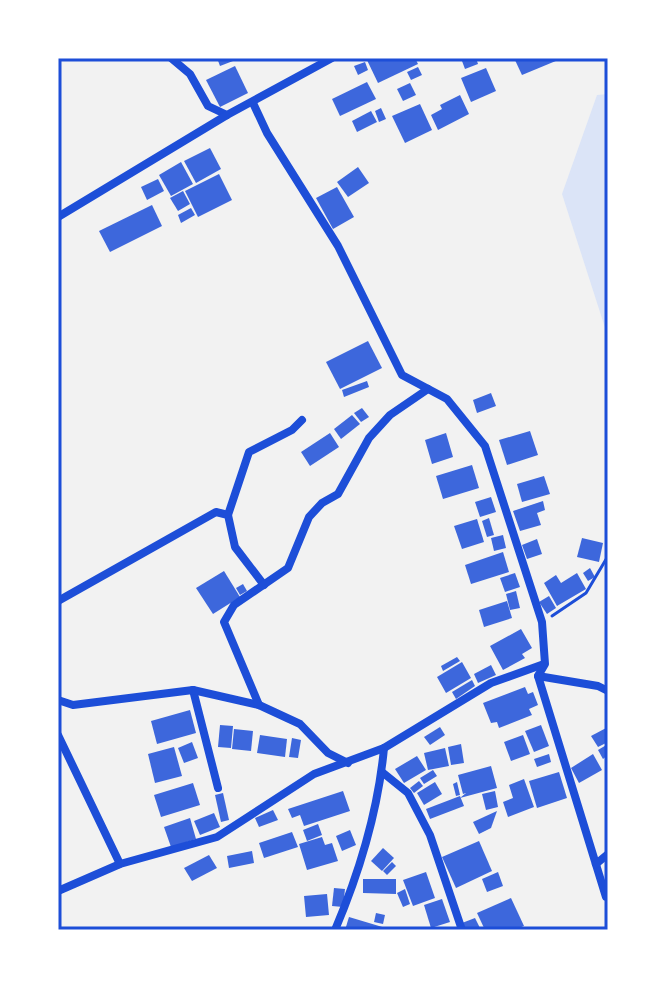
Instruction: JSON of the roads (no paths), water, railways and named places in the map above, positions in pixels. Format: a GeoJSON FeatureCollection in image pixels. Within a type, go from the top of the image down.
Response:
{"type":"FeatureCollection","features":[{"type":"Feature","properties":{"kind":"street"},"geometry":{"type":"LineString","coordinates":[[171,58],[190,74],[208,106],[227,115]]}},
{"type":"Feature","properties":{"kind":"street"},"geometry":{"type":"LineString","coordinates":[[58,217],[227,115],[332,58]]}},
{"type":"Feature","properties":{"kind":"street"},"geometry":{"type":"LineString","coordinates":[[253,103],[267,133],[338,246],[402,375],[447,399],[485,446],[542,622],[545,664],[538,676],[606,897]]}},
{"type":"Feature","properties":{"kind":"street"},"geometry":{"type":"LineString","coordinates":[[259,705],[224,622],[234,605],[288,568],[309,517],[322,503],[338,494],[369,438],[390,415],[428,389]]}},
{"type":"Feature","properties":{"kind":"street"},"geometry":{"type":"LineString","coordinates":[[264,585],[235,547],[228,515],[240,469],[249,452],[292,430],[302,420]]}},
{"type":"Feature","properties":{"kind":"street"},"geometry":{"type":"LineString","coordinates":[[58,601],[216,512],[228,515]]}},
{"type":"Feature","properties":{"kind":"street"},"geometry":{"type":"LineString","coordinates":[[58,891],[120,864],[217,837],[314,774],[384,748],[491,683],[545,664]]}},
{"type":"Feature","properties":{"kind":"street"},"geometry":{"type":"LineString","coordinates":[[538,676],[598,686],[608,691]]}},
{"type":"Feature","properties":{"kind":"street"},"geometry":{"type":"LineString","coordinates":[[193,690],[218,788]]}},
{"type":"Feature","properties":{"kind":"street"},"geometry":{"type":"LineString","coordinates":[[58,700],[73,705],[193,690],[259,705],[300,724],[328,753],[348,763]]}},
{"type":"Feature","properties":{"kind":"street"},"geometry":{"type":"LineString","coordinates":[[58,735],[120,864]]}},
{"type":"Feature","properties":{"kind":"street"},"geometry":{"type":"LineString","coordinates":[[335,930],[356,881],[382,772],[384,748]]}},
{"type":"Feature","properties":{"kind":"street"},"geometry":{"type":"LineString","coordinates":[[382,772],[408,793],[430,835],[462,930]]}},
{"type":"Feature","properties":{"kind":"street"},"geometry":{"type":"LineString","coordinates":[[596,864],[608,854]]}}]}
